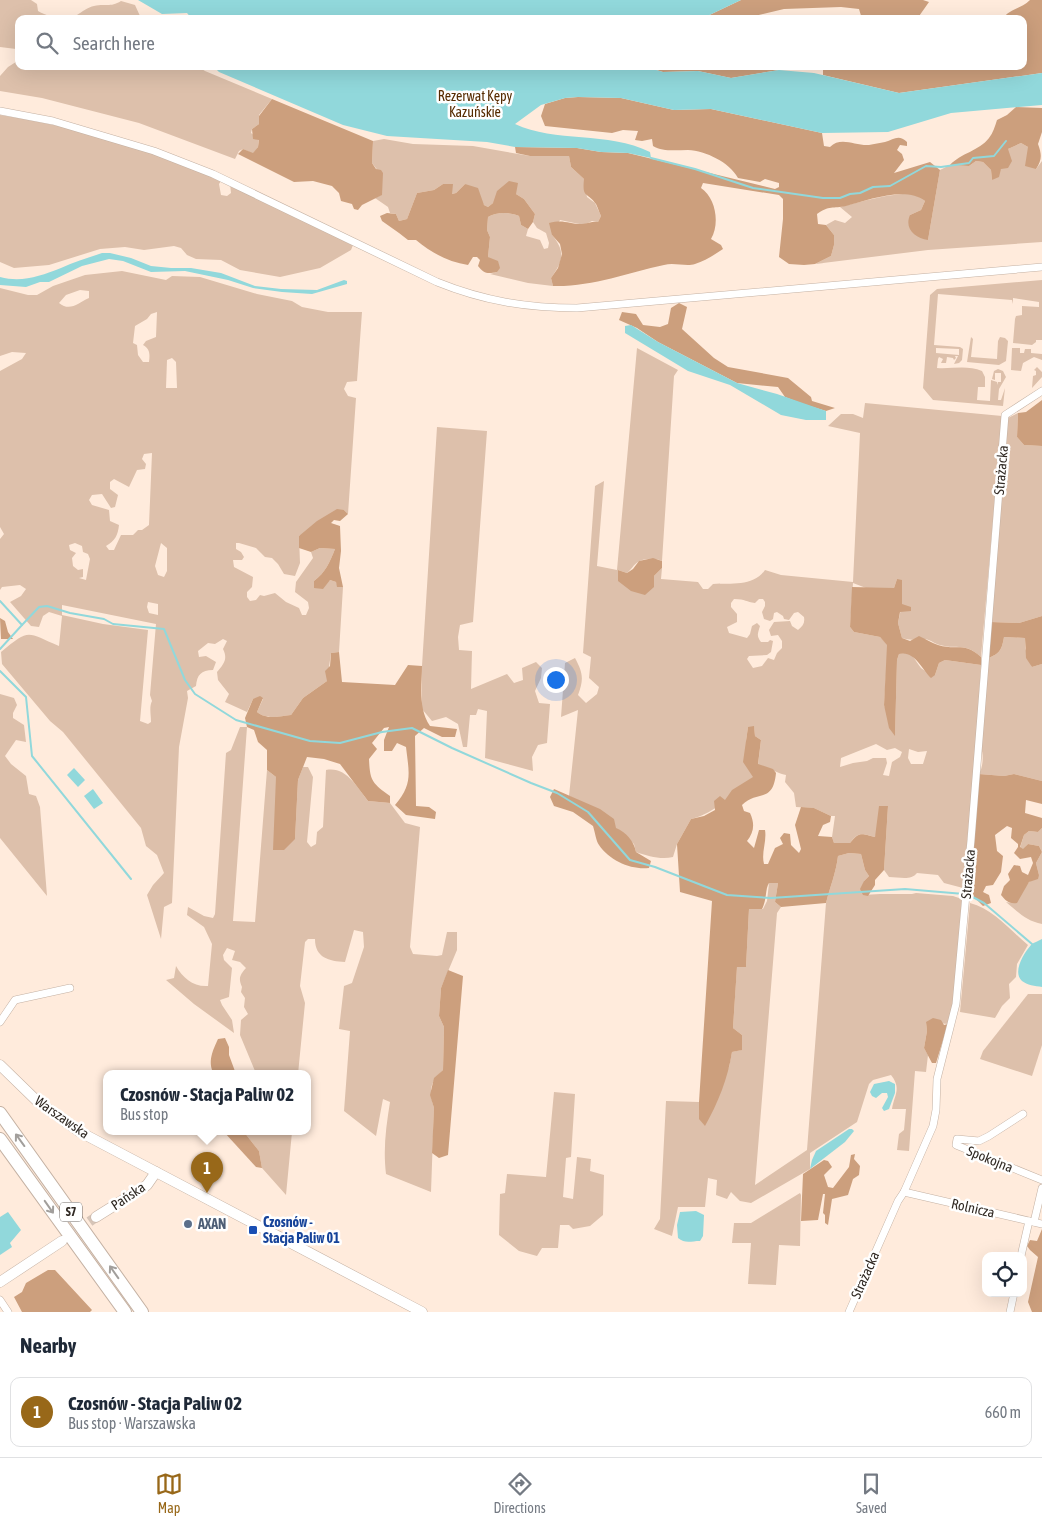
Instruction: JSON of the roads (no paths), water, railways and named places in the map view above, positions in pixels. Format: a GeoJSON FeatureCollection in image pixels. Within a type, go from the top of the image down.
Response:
{"type":"FeatureCollection","features":[{"type":"Feature","properties":{"kind":"highway","name":"S7"},"geometry":{"type":"LineString","coordinates":[[0,1112],[142,1312]]}},
{"type":"Feature","properties":{"kind":"highway","name":"S7"},"geometry":{"type":"LineString","coordinates":[[0,1139],[125,1312]]}},
{"type":"Feature","properties":{"kind":"street"},"geometry":{"type":"LineString","coordinates":[[0,111],[54,121],[162,154],[213,174],[438,282],[460,291],[513,305],[577,308],[1042,267]]}},
{"type":"Feature","properties":{"kind":"street","name":"Strażacka"},"geometry":{"type":"LineString","coordinates":[[849,1312],[933,1126],[936,1110],[937,1079],[956,1004],[1006,415],[1042,391]]}},
{"type":"Feature","properties":{"kind":"street"},"geometry":{"type":"LineString","coordinates":[[0,1022],[15,1000],[70,988]]}},
{"type":"Feature","properties":{"kind":"street","name":"Warszawska"},"geometry":{"type":"LineString","coordinates":[[0,1066],[56,1116],[95,1140],[421,1312]]}},
{"type":"Feature","properties":{"kind":"street","name":"Spokojna"},"geometry":{"type":"LineString","coordinates":[[1024,1114],[979,1141],[957,1139],[956,1145],[1042,1180]]}},
{"type":"Feature","properties":{"kind":"street","name":"Pańska"},"geometry":{"type":"LineString","coordinates":[[96,1217],[147,1184],[156,1172]]}},
{"type":"Feature","properties":{"kind":"street"},"geometry":{"type":"LineString","coordinates":[[1023,1252],[1035,1222],[1042,1188]]}},
{"type":"Feature","properties":{"kind":"street","name":"Rolnicza"},"geometry":{"type":"LineString","coordinates":[[904,1192],[1035,1222]]}},
{"type":"Feature","properties":{"kind":"street"},"geometry":{"type":"LineString","coordinates":[[0,1282],[62,1241]]}},
{"type":"Feature","properties":{"kind":"street"},"geometry":{"type":"LineString","coordinates":[[1010,1312],[1013,1297]]}},
{"type":"Feature","properties":{"kind":"street"},"geometry":{"type":"LineString","coordinates":[[0,1300],[8,1312]]}},
{"type":"Feature","properties":{"kind":"water"},"geometry":{"type":"Polygon","coordinates":[[[138,0],[741,0],[709,15],[162,14],[138,0]]]}},
{"type":"Feature","properties":{"kind":"water"},"geometry":{"type":"Polygon","coordinates":[[[217,70],[656,70],[663,72],[698,71],[731,78],[779,70],[814,73],[899,93],[1042,73],[1042,105],[951,113],[888,132],[822,133],[711,109],[674,110],[621,98],[578,97],[565,98],[541,105],[515,124],[531,130],[564,136],[617,141],[650,152],[651,158],[628,153],[601,152],[577,148],[515,147],[487,142],[387,136],[343,125],[217,70]]]}},
{"type":"Feature","properties":{"kind":"water"},"geometry":{"type":"Polygon","coordinates":[[[102,253],[131,258],[151,266],[191,268],[221,273],[255,286],[317,290],[344,280],[347,281],[347,284],[312,294],[282,292],[253,288],[228,280],[185,271],[151,272],[123,261],[109,259],[82,266],[49,282],[40,282],[26,287],[0,285],[0,277],[8,279],[31,278],[102,253]]]}},
{"type":"Feature","properties":{"kind":"water"},"geometry":{"type":"Polygon","coordinates":[[[631,325],[658,342],[737,383],[777,394],[826,411],[826,420],[806,420],[781,415],[730,385],[688,371],[625,333],[625,326],[631,325]]]}},
{"type":"Feature","properties":{"kind":"water"},"geometry":{"type":"Polygon","coordinates":[[[74,768],[85,780],[78,787],[67,775],[74,768]]]}},
{"type":"Feature","properties":{"kind":"water"},"geometry":{"type":"Polygon","coordinates":[[[93,789],[103,803],[94,809],[84,796],[93,789]]]}},
{"type":"Feature","properties":{"kind":"water"},"geometry":{"type":"Polygon","coordinates":[[[1042,939],[1042,987],[1022,981],[1018,973],[1022,958],[1028,948],[1042,939]]]}},
{"type":"Feature","properties":{"kind":"water"},"geometry":{"type":"Polygon","coordinates":[[[889,1081],[895,1084],[895,1093],[889,1109],[884,1111],[882,1108],[888,1097],[887,1093],[882,1093],[876,1098],[870,1092],[874,1084],[889,1081]]]}},
{"type":"Feature","properties":{"kind":"water"},"geometry":{"type":"Polygon","coordinates":[[[849,1129],[854,1131],[845,1142],[810,1169],[816,1151],[849,1129]]]}},
{"type":"Feature","properties":{"kind":"water"},"geometry":{"type":"Polygon","coordinates":[[[696,1211],[704,1215],[703,1236],[700,1241],[683,1241],[678,1238],[677,1225],[680,1212],[696,1211]]]}},
{"type":"Feature","properties":{"kind":"water"},"geometry":{"type":"Polygon","coordinates":[[[8,1212],[21,1230],[10,1243],[12,1247],[0,1255],[0,1217],[8,1212]]]}},
{"type":"Feature","properties":{"kind":"waterway"},"geometry":{"type":"LineString","coordinates":[[651,158],[695,169],[753,188],[823,198],[840,198],[860,193],[873,187],[890,186],[926,166],[941,167],[969,163],[973,158],[994,156],[1006,141]]}},
{"type":"Feature","properties":{"kind":"waterway"},"geometry":{"type":"LineString","coordinates":[[0,601],[22,625],[0,649]]}},
{"type":"Feature","properties":{"kind":"waterway"},"geometry":{"type":"LineString","coordinates":[[22,625],[39,607],[47,606],[70,613],[104,619],[113,624],[164,629],[185,680],[195,694],[236,720],[310,741],[340,743],[382,732],[412,728],[452,748],[557,793],[588,812],[630,860],[655,867],[727,895],[771,898],[905,889],[964,894]]}},
{"type":"Feature","properties":{"kind":"waterway"},"geometry":{"type":"LineString","coordinates":[[0,671],[26,697],[32,756],[131,879]]}},
{"type":"Feature","properties":{"kind":"waterway"},"geometry":{"type":"LineString","coordinates":[[969,895],[984,903],[1032,944]]}},
{"type":"Feature","properties":{"kind":"tunnel"},"geometry":{"type":"LineString","coordinates":[[65,1239],[96,1217]]}},
{"type":"Feature","properties":{"kind":"place","name":"Czosnów - Stacja Paliw 02"},"geometry":{"type":"Point","coordinates":[207,1193]}},
{"type":"Feature","properties":{"kind":"place","name":"AXAN"},"geometry":{"type":"Point","coordinates":[188,1224]}},
{"type":"Feature","properties":{"kind":"place","name":"Czosnów - Stacja Paliw 01"},"geometry":{"type":"Point","coordinates":[253,1230]}},
{"type":"Feature","properties":{"kind":"park label","name":"Rezerwat Kępy Kazuńskie"},"geometry":{"type":"Point","coordinates":[475,104]}}]}
